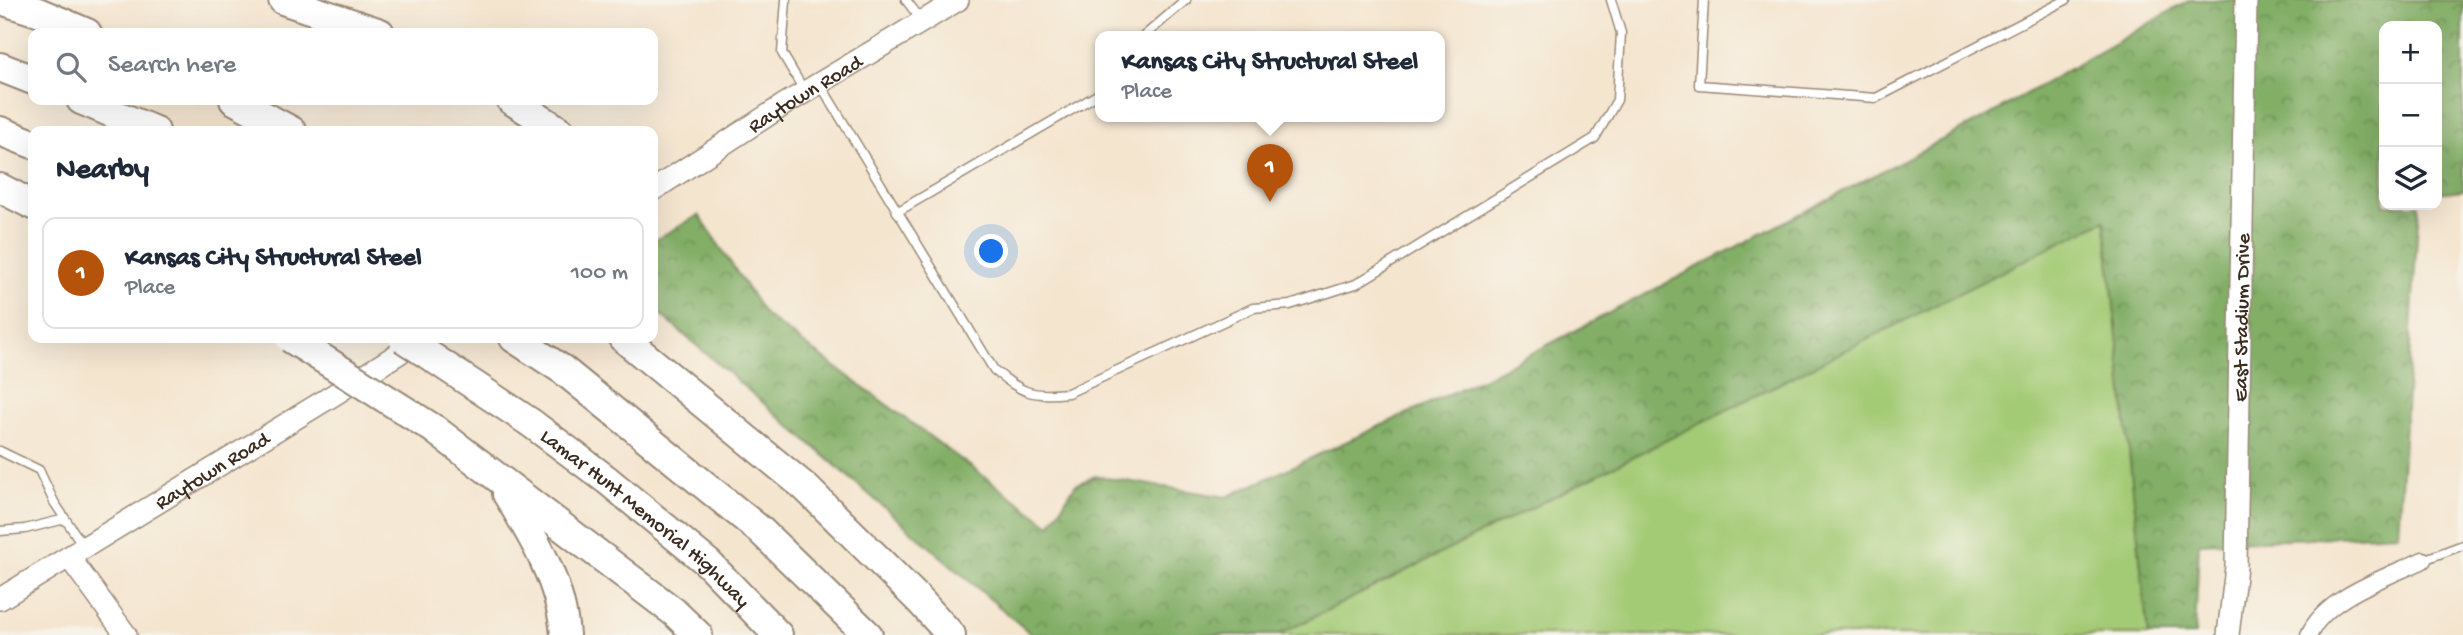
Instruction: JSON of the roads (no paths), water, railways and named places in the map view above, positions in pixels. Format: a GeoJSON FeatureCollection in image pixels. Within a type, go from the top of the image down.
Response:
{"type":"FeatureCollection","features":[{"type":"Feature","properties":{"kind":"highway"},"geometry":{"type":"LineString","coordinates":[[1,0],[75,28]]}},
{"type":"Feature","properties":{"kind":"highway"},"geometry":{"type":"LineString","coordinates":[[283,0],[365,28]]}},
{"type":"Feature","properties":{"kind":"highway"},"geometry":{"type":"LineString","coordinates":[[0,67],[28,78]]}},
{"type":"Feature","properties":{"kind":"highway"},"geometry":{"type":"LineString","coordinates":[[93,105],[143,126]]}},
{"type":"Feature","properties":{"kind":"highway"},"geometry":{"type":"LineString","coordinates":[[243,105],[283,126]]}},
{"type":"Feature","properties":{"kind":"highway"},"geometry":{"type":"LineString","coordinates":[[519,105],[552,126]]}},
{"type":"Feature","properties":{"kind":"highway"},"geometry":{"type":"LineString","coordinates":[[0,131],[28,142]]}},
{"type":"Feature","properties":{"kind":"highway"},"geometry":{"type":"LineString","coordinates":[[0,188],[28,202]]}},
{"type":"Feature","properties":{"kind":"highway"},"geometry":{"type":"LineString","coordinates":[[298,343],[434,429],[674,612],[698,635]]}},
{"type":"Feature","properties":{"kind":"highway","name":"Lamar Hunt Memorial Highway"},"geometry":{"type":"LineString","coordinates":[[411,343],[531,423],[607,480],[708,563],[778,635]]}},
{"type":"Feature","properties":{"kind":"highway"},"geometry":{"type":"LineString","coordinates":[[522,343],[563,370],[761,531],[868,635]]}},
{"type":"Feature","properties":{"kind":"highway"},"geometry":{"type":"LineString","coordinates":[[629,343],[806,488],[951,635]]}},
{"type":"Feature","properties":{"kind":"highway"},"geometry":{"type":"LineString","coordinates":[[498,480],[531,533],[553,579],[565,635]]}},
{"type":"Feature","properties":{"kind":"main road","name":"Raytown Road"},"geometry":{"type":"LineString","coordinates":[[658,187],[812,88],[958,0]]}},
{"type":"Feature","properties":{"kind":"main road","name":"East Stadium Drive"},"geometry":{"type":"LineString","coordinates":[[2228,635],[2236,567],[2246,0]]}},
{"type":"Feature","properties":{"kind":"main road","name":"Raytown Road"},"geometry":{"type":"LineString","coordinates":[[0,599],[332,397],[415,343]]}},
{"type":"Feature","properties":{"kind":"main road"},"geometry":{"type":"LineString","coordinates":[[77,552],[126,635]]}},
{"type":"Feature","properties":{"kind":"street"},"geometry":{"type":"LineString","coordinates":[[2309,635],[2313,625],[2339,601],[2423,560]]}},
{"type":"Feature","properties":{"kind":"lane"},"geometry":{"type":"LineString","coordinates":[[786,0],[782,53],[812,88],[897,212],[993,370],[1021,391],[1044,396],[1068,393],[1253,308],[1290,304],[1356,284],[1595,138],[1617,100],[1620,33],[1611,0]]}},
{"type":"Feature","properties":{"kind":"lane"},"geometry":{"type":"LineString","coordinates":[[906,0],[922,21]]}},
{"type":"Feature","properties":{"kind":"lane"},"geometry":{"type":"LineString","coordinates":[[1150,31],[1186,0]]}},
{"type":"Feature","properties":{"kind":"lane"},"geometry":{"type":"LineString","coordinates":[[1704,0],[1699,85],[1875,98],[2066,0]]}},
{"type":"Feature","properties":{"kind":"lane"},"geometry":{"type":"LineString","coordinates":[[897,212],[1095,96]]}},
{"type":"Feature","properties":{"kind":"lane"},"geometry":{"type":"LineString","coordinates":[[0,451],[39,470],[65,519],[77,552]]}},
{"type":"Feature","properties":{"kind":"lane"},"geometry":{"type":"LineString","coordinates":[[0,531],[25,529],[65,519]]}},
{"type":"Feature","properties":{"kind":"lane"},"geometry":{"type":"LineString","coordinates":[[2423,560],[2463,545]]}},
{"type":"Feature","properties":{"kind":"place","name":"Kansas City Structural Steel"},"geometry":{"type":"Point","coordinates":[1270,202]}}]}
